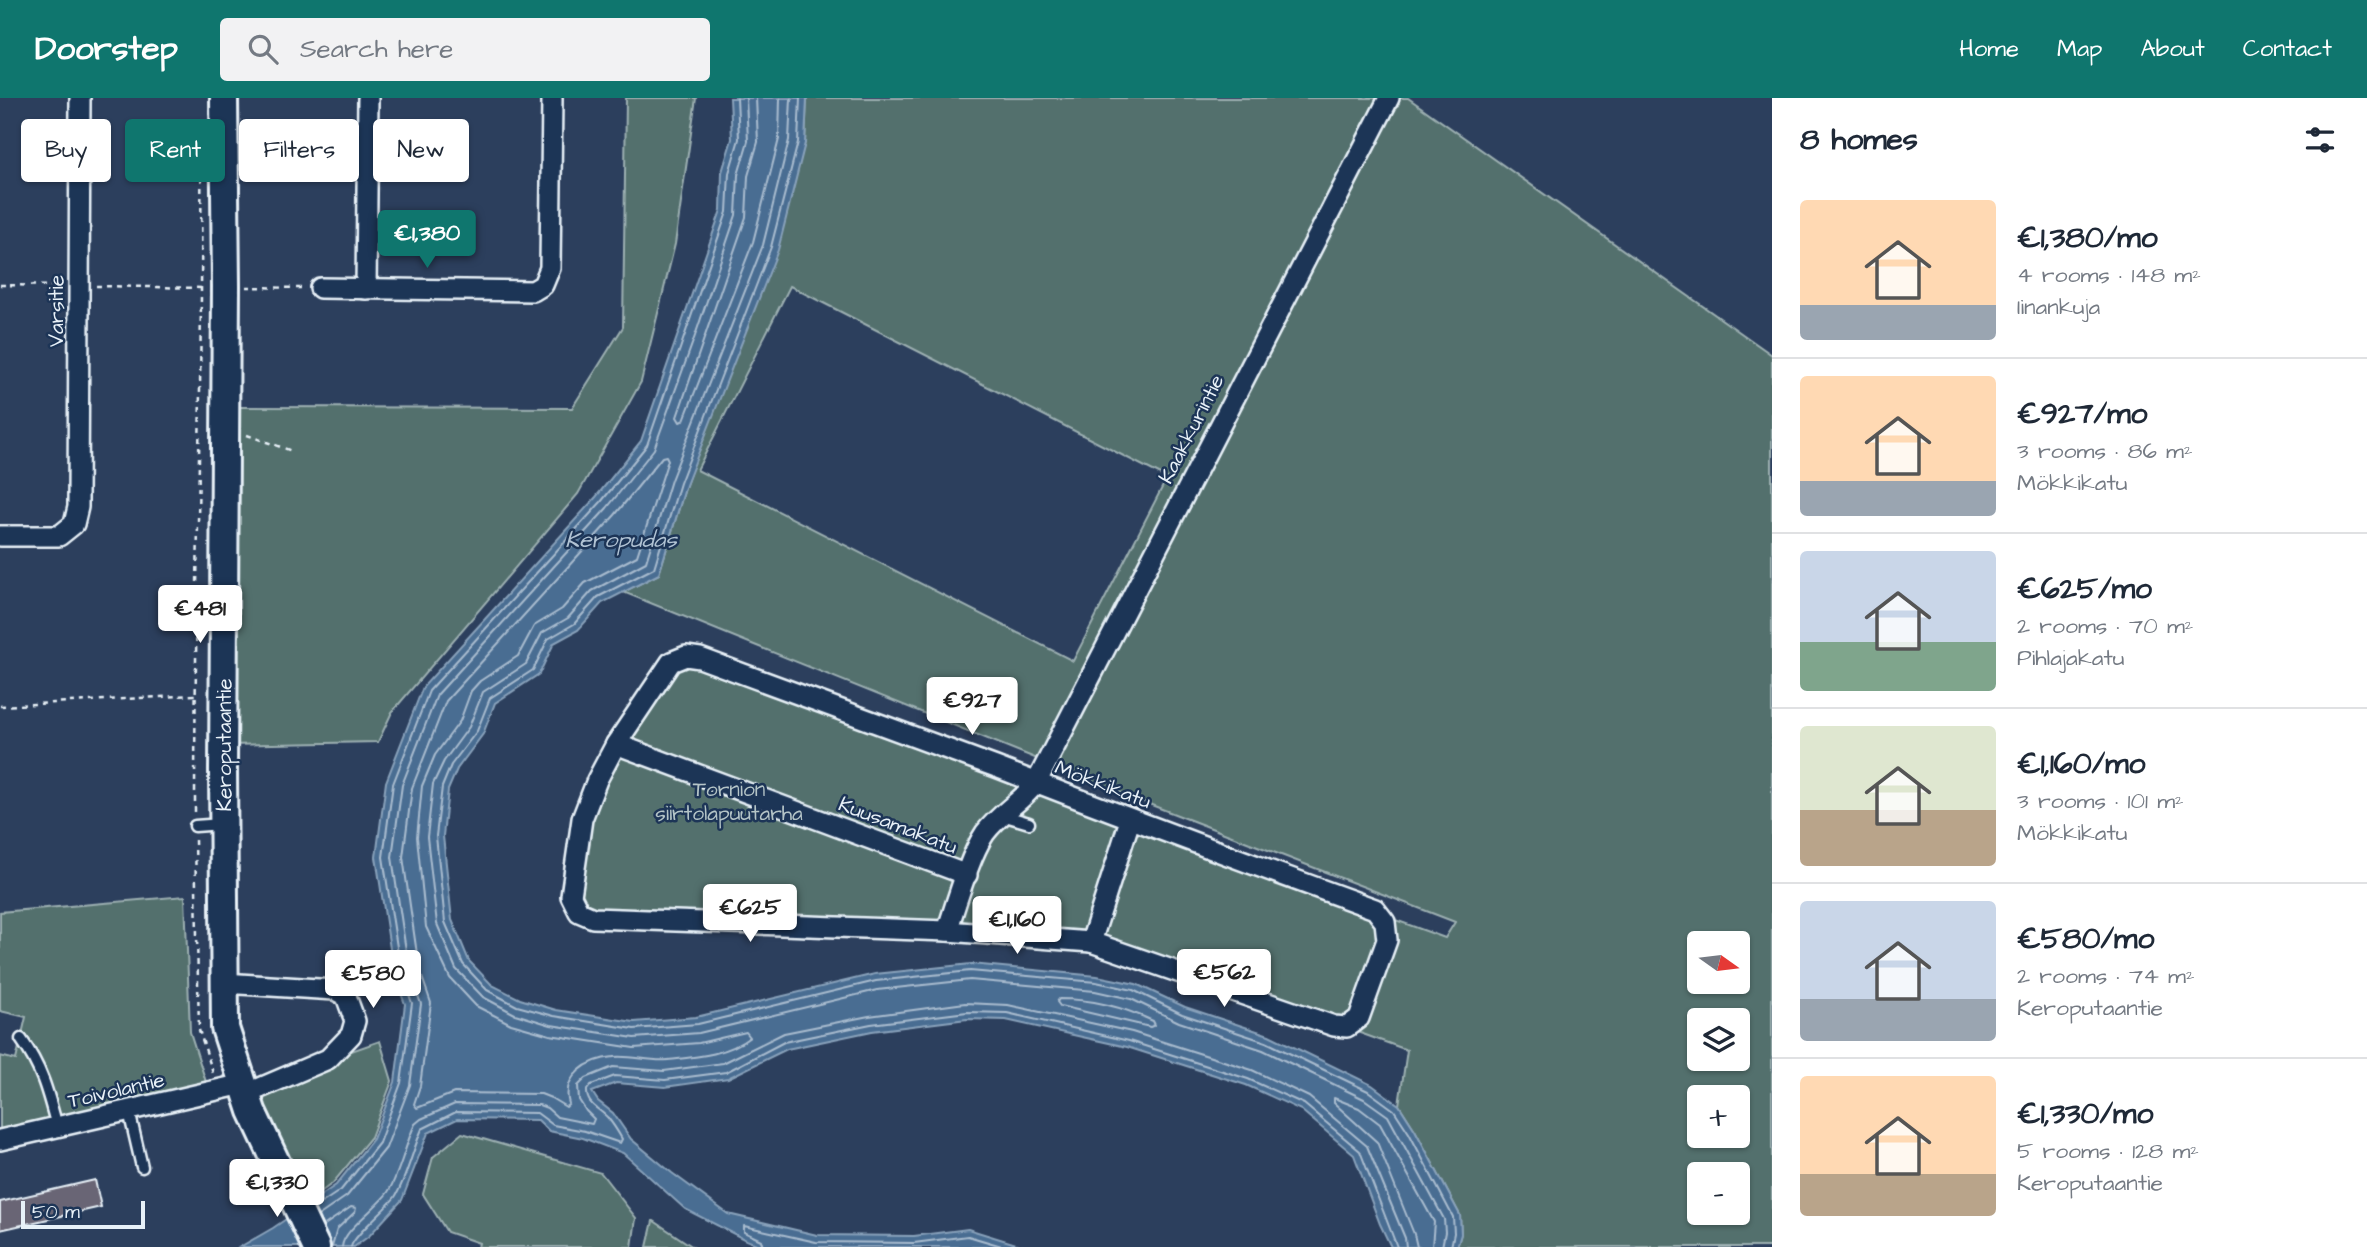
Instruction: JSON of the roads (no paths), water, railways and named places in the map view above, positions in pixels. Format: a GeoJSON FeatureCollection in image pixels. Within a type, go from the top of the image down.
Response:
{"type":"FeatureCollection","features":[{"type":"Feature","properties":{"kind":"street","name":"Varsitie"},"geometry":{"type":"LineString","coordinates":[[0,536],[58,536],[74,524],[78,507],[80,98]]}},
{"type":"Feature","properties":{"kind":"street","name":"Keroputaantie"},"geometry":{"type":"LineString","coordinates":[[223,98],[214,287],[224,430],[227,825],[223,984],[225,1028],[236,1089],[252,1111],[316,1247]]}},
{"type":"Feature","properties":{"kind":"street"},"geometry":{"type":"LineString","coordinates":[[366,289],[368,98]]}},
{"type":"Feature","properties":{"kind":"street"},"geometry":{"type":"LineString","coordinates":[[320,288],[533,291],[543,285],[550,268],[552,98]]}},
{"type":"Feature","properties":{"kind":"street","name":"Kaakkurintie"},"geometry":{"type":"LineString","coordinates":[[947,931],[984,835],[1001,815],[1036,783],[1389,98]]}},
{"type":"Feature","properties":{"kind":"street","name":"Mökkikatu"},"geometry":{"type":"LineString","coordinates":[[947,931],[593,918],[579,912],[570,896],[582,819],[597,780],[616,744],[671,662],[685,656],[700,658],[1375,909],[1385,922],[1387,940],[1359,1018],[1347,1027],[1334,1026],[1091,942]]}},
{"type":"Feature","properties":{"kind":"street","name":"Kuusamakatu"},"geometry":{"type":"LineString","coordinates":[[616,744],[967,875]]}},
{"type":"Feature","properties":{"kind":"street"},"geometry":{"type":"LineString","coordinates":[[947,931],[1091,942],[1130,820]]}},
{"type":"Feature","properties":{"kind":"street","name":"Toivolantie"},"geometry":{"type":"LineString","coordinates":[[0,1140],[236,1089],[328,1059],[351,1035],[355,1020],[346,996],[335,990],[223,984]]}},
{"type":"Feature","properties":{"kind":"lane"},"geometry":{"type":"LineString","coordinates":[[1001,815],[1029,823]]}},
{"type":"Feature","properties":{"kind":"lane"},"geometry":{"type":"LineString","coordinates":[[195,825],[227,825]]}},
{"type":"Feature","properties":{"kind":"lane"},"geometry":{"type":"LineString","coordinates":[[21,1039],[44,1077],[57,1127]]}},
{"type":"Feature","properties":{"kind":"lane"},"geometry":{"type":"LineString","coordinates":[[129,1111],[142,1167]]}},
{"type":"Feature","properties":{"kind":"water","name":"Keropudas"},"geometry":{"type":"Polygon","coordinates":[[[730,98],[807,98],[805,143],[778,250],[686,485],[659,574],[602,603],[578,630],[554,643],[539,674],[495,703],[483,734],[457,769],[448,790],[443,836],[452,920],[469,961],[492,985],[520,999],[556,1010],[634,1022],[696,1017],[875,974],[971,964],[1097,976],[1136,984],[1185,1007],[1269,1035],[1372,1085],[1399,1105],[1460,1215],[1461,1234],[1457,1247],[1391,1247],[1354,1155],[1301,1110],[1246,1085],[1127,1047],[1006,1020],[967,1019],[872,1031],[787,1049],[728,1078],[665,1087],[616,1083],[592,1092],[598,1101],[613,1113],[631,1139],[728,1214],[817,1235],[914,1236],[968,1229],[1026,1247],[764,1247],[685,1209],[623,1153],[583,1138],[549,1131],[538,1120],[457,1119],[428,1133],[402,1200],[369,1236],[354,1247],[240,1247],[336,1185],[373,1139],[395,1082],[405,1004],[394,975],[376,857],[386,782],[423,687],[596,497],[641,441],[721,210],[722,172],[732,139],[730,98]]]}},
{"type":"Feature","properties":{"kind":"park label","name":"Tornion siirtolapuutarha"},"geometry":{"type":"Point","coordinates":[729,801]}}]}
